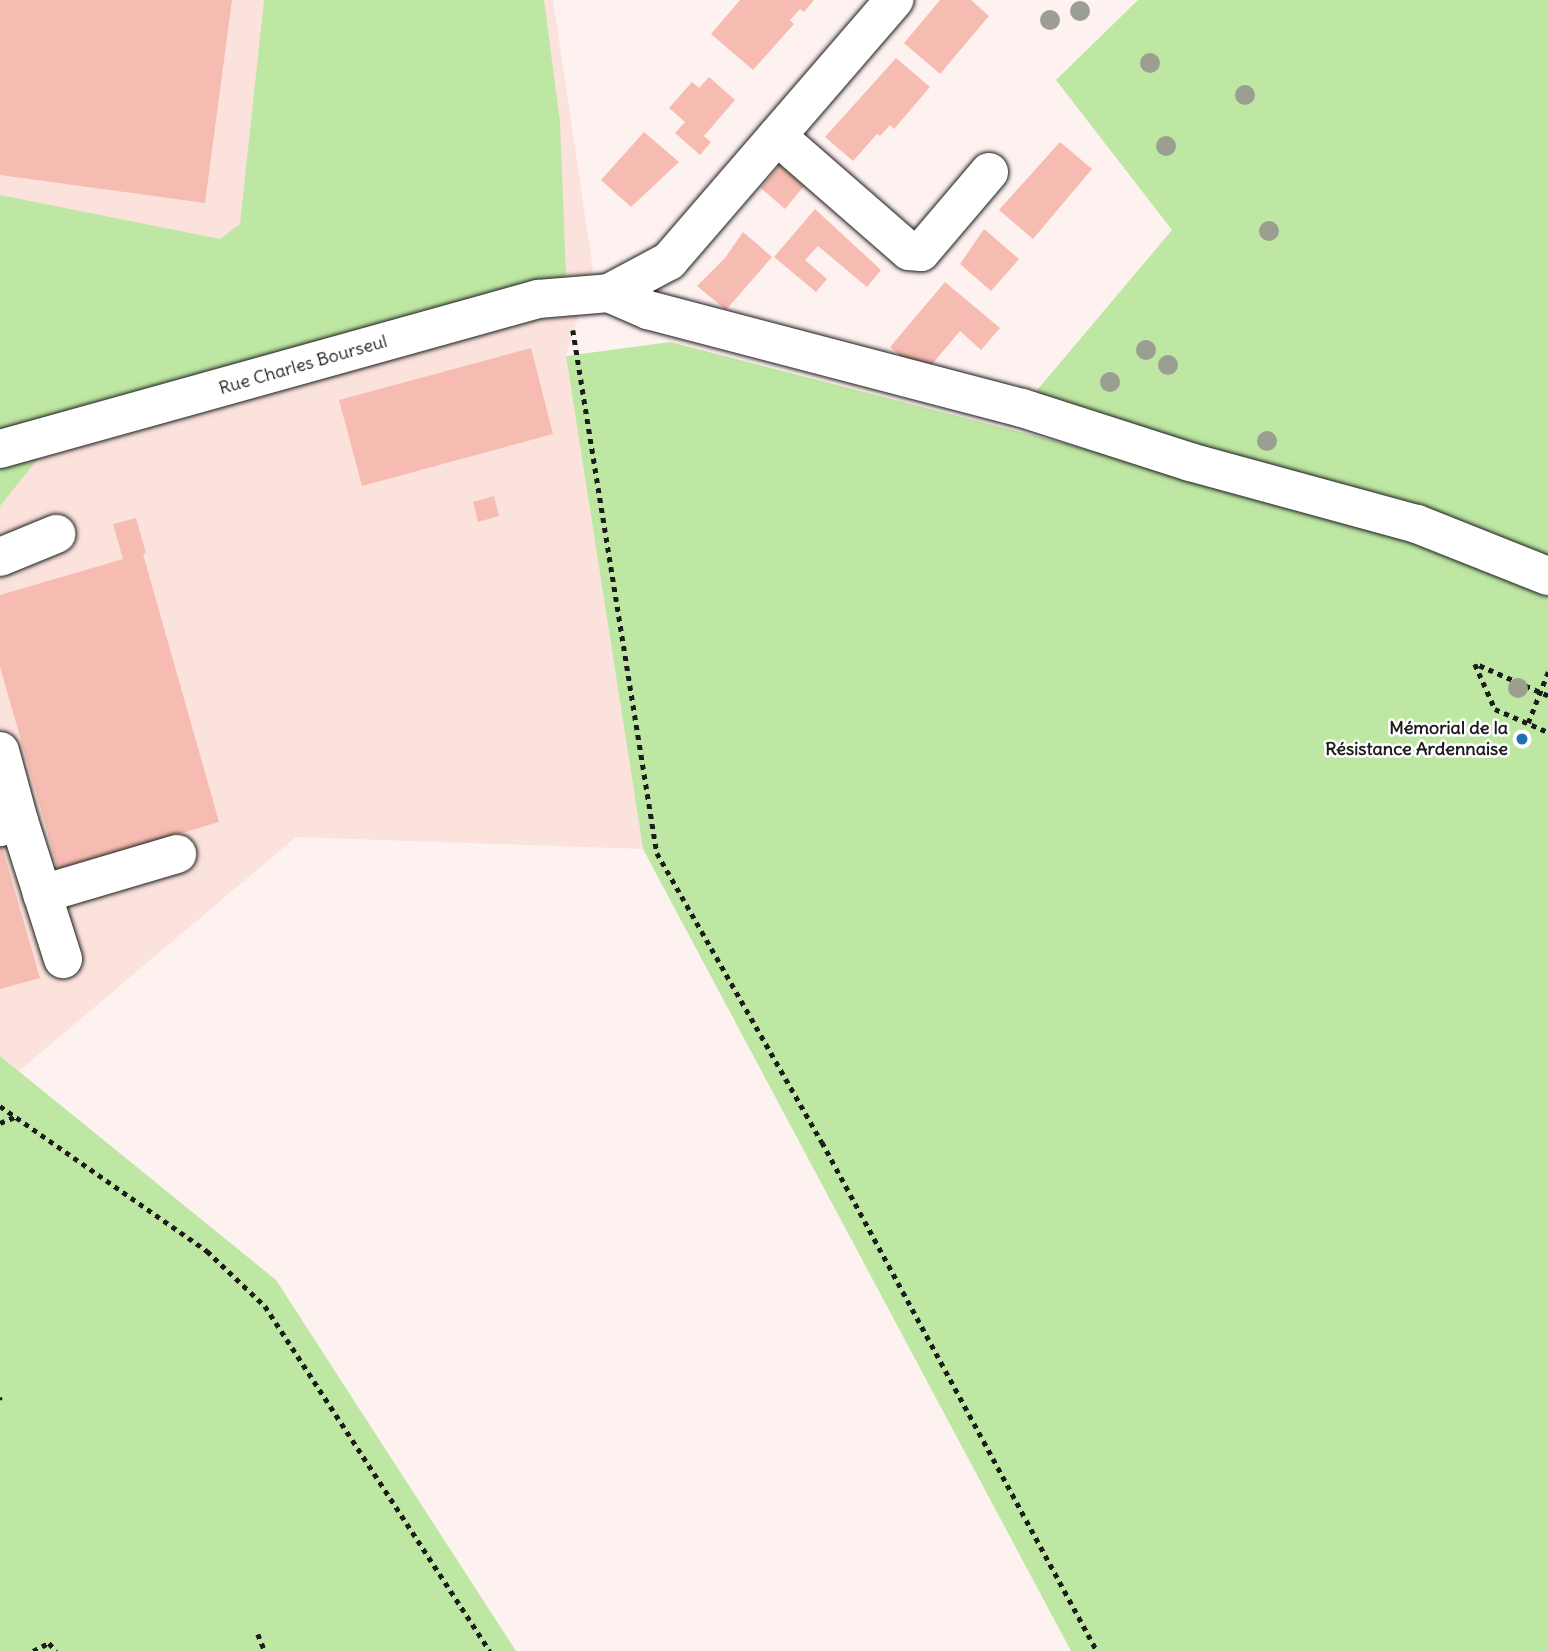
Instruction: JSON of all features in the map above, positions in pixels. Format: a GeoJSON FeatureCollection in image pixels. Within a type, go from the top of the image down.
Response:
{"type":"FeatureCollection","features":[{"type":"Feature","properties":{"kind":"street"},"geometry":{"type":"LineString","coordinates":[[609,293],[669,261],[894,0]]}},
{"type":"Feature","properties":{"kind":"street"},"geometry":{"type":"LineString","coordinates":[[777,136],[909,251],[920,252],[989,172]]}},
{"type":"Feature","properties":{"kind":"street"},"geometry":{"type":"LineString","coordinates":[[609,293],[648,310],[1022,408],[1190,461],[1417,524],[1548,576]]}},
{"type":"Feature","properties":{"kind":"street","name":"Rue Charles Bourseul"},"geometry":{"type":"LineString","coordinates":[[0,449],[538,299],[609,293]]}},
{"type":"Feature","properties":{"kind":"street"},"geometry":{"type":"LineString","coordinates":[[0,557],[56,534]]}},
{"type":"Feature","properties":{"kind":"street"},"geometry":{"type":"LineString","coordinates":[[0,751],[10,824],[42,894],[63,959]]}},
{"type":"Feature","properties":{"kind":"street"},"geometry":{"type":"LineString","coordinates":[[42,894],[177,855]]}},
{"type":"Feature","properties":{"kind":"path"},"geometry":{"type":"LineString","coordinates":[[568,298],[657,853],[822,1142],[1097,1651]]}},
{"type":"Feature","properties":{"kind":"path"},"geometry":{"type":"LineString","coordinates":[[1548,696],[1475,664],[1495,709],[1548,732]]}},
{"type":"Feature","properties":{"kind":"path"},"geometry":{"type":"LineString","coordinates":[[1528,723],[1548,671]]}},
{"type":"Feature","properties":{"kind":"path"},"geometry":{"type":"LineString","coordinates":[[0,1106],[207,1251],[265,1306],[490,1651]]}},
{"type":"Feature","properties":{"kind":"path"},"geometry":{"type":"LineString","coordinates":[[0,1124],[15,1117]]}},
{"type":"Feature","properties":{"kind":"path"},"geometry":{"type":"LineString","coordinates":[[258,1634],[265,1651]]}},
{"type":"Feature","properties":{"kind":"path"},"geometry":{"type":"LineString","coordinates":[[33,1651],[48,1643]]}},
{"type":"Feature","properties":{"kind":"path"},"geometry":{"type":"LineString","coordinates":[[45,1651],[48,1643]]}},
{"type":"Feature","properties":{"kind":"path"},"geometry":{"type":"LineString","coordinates":[[48,1643],[56,1651]]}},
{"type":"Feature","properties":{"kind":"shaded area"},"geometry":{"type":"Polygon","coordinates":[[[0,0],[553,0],[593,269],[566,356],[643,849],[296,837],[19,1071],[0,1056],[0,0]]]}},
{"type":"Feature","properties":{"kind":"green space"},"geometry":{"type":"Polygon","coordinates":[[[264,0],[544,0],[560,122],[566,275],[540,291],[70,419],[0,506],[0,195],[220,239],[240,224],[264,0]]]}},
{"type":"Feature","properties":{"kind":"green space"},"geometry":{"type":"Polygon","coordinates":[[[1138,0],[1548,0],[1548,1651],[1071,1651],[643,849],[566,356],[670,342],[1281,499],[1022,408],[1172,230],[1056,80],[1138,0]]]}},
{"type":"Feature","properties":{"kind":"green space"},"geometry":{"type":"Polygon","coordinates":[[[0,1056],[276,1280],[516,1651],[0,1651],[0,1056]]]}},
{"type":"Feature","properties":{"kind":"building"},"geometry":{"type":"Polygon","coordinates":[[[0,0],[232,0],[205,203],[0,175],[0,0]]]}},
{"type":"Feature","properties":{"kind":"building"},"geometry":{"type":"Polygon","coordinates":[[[740,0],[814,0],[804,12],[800,9],[790,20],[794,24],[753,70],[711,34],[740,0]]]}},
{"type":"Feature","properties":{"kind":"building"},"geometry":{"type":"Polygon","coordinates":[[[940,0],[971,0],[989,16],[940,74],[904,43],[940,0]]]}},
{"type":"Feature","properties":{"kind":"building"},"geometry":{"type":"Polygon","coordinates":[[[896,58],[930,87],[894,129],[890,125],[880,136],[877,134],[853,161],[825,137],[896,58]]]}},
{"type":"Feature","properties":{"kind":"building"},"geometry":{"type":"Polygon","coordinates":[[[709,77],[735,100],[704,136],[711,142],[700,155],[675,133],[685,122],[669,108],[692,82],[699,88],[709,77]]]}},
{"type":"Feature","properties":{"kind":"building"},"geometry":{"type":"Polygon","coordinates":[[[644,132],[679,162],[631,207],[601,180],[644,132]]]}},
{"type":"Feature","properties":{"kind":"building"},"geometry":{"type":"Polygon","coordinates":[[[1060,142],[1092,169],[1033,239],[999,210],[1060,142]]]}},
{"type":"Feature","properties":{"kind":"building"},"geometry":{"type":"Polygon","coordinates":[[[780,165],[804,186],[785,209],[761,188],[780,165]]]}},
{"type":"Feature","properties":{"kind":"building"},"geometry":{"type":"Polygon","coordinates":[[[815,209],[881,270],[867,287],[818,246],[805,260],[827,279],[816,292],[774,257],[815,209]]]}},
{"type":"Feature","properties":{"kind":"building"},"geometry":{"type":"Polygon","coordinates":[[[984,229],[1019,259],[991,291],[960,264],[984,229]]]}},
{"type":"Feature","properties":{"kind":"building"},"geometry":{"type":"Polygon","coordinates":[[[743,232],[772,257],[726,310],[697,286],[725,258],[743,232]]]}},
{"type":"Feature","properties":{"kind":"building"},"geometry":{"type":"Polygon","coordinates":[[[945,282],[1000,328],[981,350],[960,331],[923,375],[890,347],[945,282]]]}},
{"type":"Feature","properties":{"kind":"building"},"geometry":{"type":"Polygon","coordinates":[[[531,348],[553,434],[362,486],[339,400],[531,348]]]}},
{"type":"Feature","properties":{"kind":"building"},"geometry":{"type":"Polygon","coordinates":[[[494,496],[499,516],[478,522],[473,502],[494,496]]]}},
{"type":"Feature","properties":{"kind":"building"},"geometry":{"type":"Polygon","coordinates":[[[136,518],[146,553],[143,554],[219,822],[58,869],[0,667],[0,595],[123,559],[113,524],[136,518]]]}},
{"type":"Feature","properties":{"kind":"building"},"geometry":{"type":"Polygon","coordinates":[[[0,840],[40,978],[0,989],[0,840]]]}},
{"type":"Feature","properties":{"kind":"place","name":"Mémorial de la Résistance Ardennaise"},"geometry":{"type":"Point","coordinates":[1522,739]}}]}
